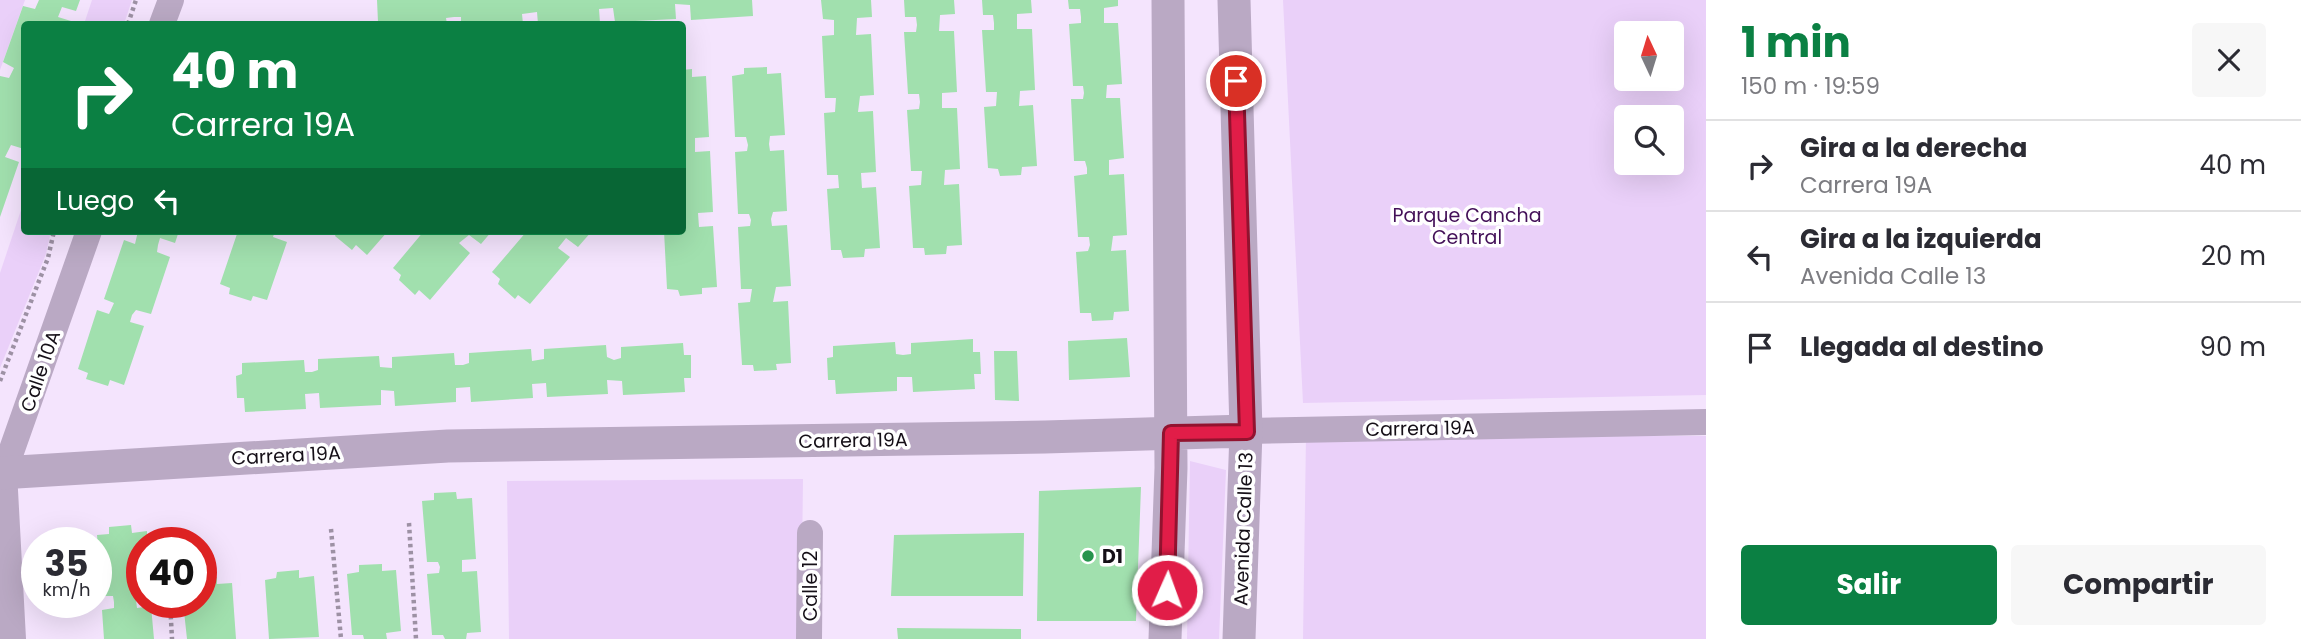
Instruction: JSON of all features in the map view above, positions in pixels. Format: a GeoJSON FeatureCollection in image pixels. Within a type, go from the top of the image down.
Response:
{"type":"FeatureCollection","features":[{"type":"Feature","properties":{"kind":"street"},"geometry":{"type":"LineString","coordinates":[[163,21],[171,0]]}},
{"type":"Feature","properties":{"kind":"street"},"geometry":{"type":"LineString","coordinates":[[1165,639],[1171,433],[1168,0]]}},
{"type":"Feature","properties":{"kind":"street","name":"Avenida Calle 13"},"geometry":{"type":"LineString","coordinates":[[1234,0],[1247,432],[1239,639]]}},
{"type":"Feature","properties":{"kind":"street","name":"Calle 10A"},"geometry":{"type":"LineString","coordinates":[[13,639],[2,472],[88,235]]}},
{"type":"Feature","properties":{"kind":"street","name":"Carrera 19A"},"geometry":{"type":"LineString","coordinates":[[2,472],[448,446],[1032,437],[1706,422]]}},
{"type":"Feature","properties":{"kind":"street","name":"Calle 12"},"geometry":{"type":"LineString","coordinates":[[809,639],[810,533]]}},
{"type":"Feature","properties":{"kind":"path"},"geometry":{"type":"LineString","coordinates":[[129,21],[136,0]]}},
{"type":"Feature","properties":{"kind":"path"},"geometry":{"type":"LineString","coordinates":[[0,381],[48,258],[53,235]]}},
{"type":"Feature","properties":{"kind":"path"},"geometry":{"type":"LineString","coordinates":[[410,523],[416,639]]}},
{"type":"Feature","properties":{"kind":"path"},"geometry":{"type":"LineString","coordinates":[[331,529],[341,639]]}},
{"type":"Feature","properties":{"kind":"path"},"geometry":{"type":"LineString","coordinates":[[171,618],[172,639]]}},
{"type":"Feature","properties":{"kind":"green space"},"geometry":{"type":"Polygon","coordinates":[[[0,0],[25,0],[0,70],[0,0]]]}},
{"type":"Feature","properties":{"kind":"green space"},"geometry":{"type":"Polygon","coordinates":[[[92,0],[132,0],[125,21],[85,21],[92,0]]]}},
{"type":"Feature","properties":{"kind":"green space","name":"Parque Cancha Central"},"geometry":{"type":"Polygon","coordinates":[[[1283,0],[1706,0],[1706,395],[1303,403],[1283,0]]]}},
{"type":"Feature","properties":{"kind":"green space"},"geometry":{"type":"Polygon","coordinates":[[[21,210],[21,235],[50,235],[46,254],[0,368],[0,273],[21,210]]]}},
{"type":"Feature","properties":{"kind":"green space"},"geometry":{"type":"Polygon","coordinates":[[[1306,436],[1706,436],[1706,639],[1303,639],[1306,436]]]}},
{"type":"Feature","properties":{"kind":"green space"},"geometry":{"type":"Polygon","coordinates":[[[1190,461],[1226,470],[1219,639],[1187,639],[1190,461]]]}},
{"type":"Feature","properties":{"kind":"green space"},"geometry":{"type":"Polygon","coordinates":[[[803,479],[801,639],[509,639],[507,481],[803,479]]]}},
{"type":"Feature","properties":{"kind":"building"},"geometry":{"type":"Polygon","coordinates":[[[39,0],[80,0],[76,11],[62,7],[58,17],[71,21],[21,21],[21,148],[11,145],[5,157],[19,162],[0,217],[0,76],[9,78],[14,68],[3,62],[23,6],[35,9],[39,0]]]}},
{"type":"Feature","properties":{"kind":"building"},"geometry":{"type":"Polygon","coordinates":[[[377,0],[752,0],[753,16],[691,20],[690,5],[675,4],[676,19],[615,21],[613,8],[599,9],[600,21],[538,21],[537,12],[522,14],[523,21],[461,21],[461,17],[454,17],[446,18],[446,21],[378,21],[377,0]]]}},
{"type":"Feature","properties":{"kind":"building"},"geometry":{"type":"Polygon","coordinates":[[[821,0],[871,0],[872,17],[857,18],[856,35],[871,34],[874,95],[860,96],[858,112],[873,111],[876,172],[861,173],[862,188],[876,187],[880,248],[865,249],[864,257],[843,258],[841,250],[831,250],[827,189],[839,188],[838,175],[827,175],[824,113],[835,112],[836,98],[825,98],[822,36],[834,35],[834,20],[823,19],[821,0]]]}},
{"type":"Feature","properties":{"kind":"building"},"geometry":{"type":"Polygon","coordinates":[[[904,0],[954,0],[955,14],[940,15],[939,31],[954,31],[957,92],[942,93],[942,108],[957,108],[960,169],[945,170],[944,185],[959,184],[962,245],[947,246],[946,254],[925,255],[924,248],[913,248],[909,186],[921,185],[922,171],[911,171],[907,110],[919,109],[920,102],[919,94],[908,94],[904,32],[916,32],[917,25],[916,17],[905,17],[904,0]]]}},
{"type":"Feature","properties":{"kind":"building"},"geometry":{"type":"Polygon","coordinates":[[[982,0],[1031,0],[1032,13],[1017,14],[1017,29],[1032,29],[1035,90],[1020,91],[1019,106],[1033,105],[1037,166],[1022,167],[1021,175],[1000,176],[998,169],[988,168],[984,107],[996,106],[997,92],[986,92],[982,30],[994,30],[994,23],[993,15],[983,15],[982,0]]]}},
{"type":"Feature","properties":{"kind":"building"},"geometry":{"type":"Polygon","coordinates":[[[1068,0],[1118,0],[1118,6],[1104,8],[1104,23],[1118,23],[1122,84],[1107,85],[1106,98],[1120,98],[1124,158],[1109,160],[1109,175],[1124,174],[1127,235],[1113,236],[1111,251],[1126,250],[1129,311],[1114,312],[1113,320],[1092,321],[1091,313],[1080,313],[1076,252],[1088,251],[1090,245],[1089,237],[1078,237],[1074,176],[1087,174],[1085,161],[1074,161],[1071,99],[1083,99],[1084,93],[1083,86],[1073,86],[1069,24],[1081,23],[1081,17],[1080,9],[1069,9],[1068,0]]]}},
{"type":"Feature","properties":{"kind":"building"},"geometry":{"type":"Polygon","coordinates":[[[767,67],[767,74],[781,73],[785,135],[770,136],[769,144],[770,151],[784,150],[787,211],[773,212],[771,219],[772,226],[787,225],[791,286],[776,287],[773,302],[788,301],[791,363],[776,364],[777,370],[754,371],[753,365],[742,365],[738,303],[750,302],[752,289],[741,289],[738,227],[750,226],[751,220],[749,214],[738,214],[735,152],[747,151],[748,145],[746,137],[735,137],[732,76],[744,74],[744,68],[767,67]]]}},
{"type":"Feature","properties":{"kind":"building"},"geometry":{"type":"Polygon","coordinates":[[[692,69],[692,77],[706,76],[709,137],[695,138],[695,152],[710,151],[713,212],[698,213],[699,227],[713,226],[717,287],[702,288],[702,294],[680,296],[678,290],[667,289],[664,235],[686,235],[686,70],[692,69]]]}},
{"type":"Feature","properties":{"kind":"building"},"geometry":{"type":"Polygon","coordinates":[[[137,235],[178,235],[175,243],[160,238],[157,252],[170,257],[151,314],[136,310],[132,315],[130,322],[144,326],[124,385],[110,380],[108,386],[86,379],[88,373],[78,369],[97,310],[109,314],[114,303],[104,299],[124,240],[135,244],[137,235]]]}},
{"type":"Feature","properties":{"kind":"building"},"geometry":{"type":"Polygon","coordinates":[[[237,235],[274,235],[287,242],[267,300],[253,296],[251,301],[229,294],[230,288],[220,284],[237,235]]]}},
{"type":"Feature","properties":{"kind":"building"},"geometry":{"type":"Polygon","coordinates":[[[384,235],[367,255],[356,245],[352,250],[335,236],[384,235]]]}},
{"type":"Feature","properties":{"kind":"building"},"geometry":{"type":"Polygon","coordinates":[[[421,235],[469,235],[459,243],[470,253],[430,300],[419,290],[415,295],[399,280],[401,275],[393,268],[421,235]]]}},
{"type":"Feature","properties":{"kind":"building"},"geometry":{"type":"Polygon","coordinates":[[[469,235],[489,235],[481,244],[469,235]]]}},
{"type":"Feature","properties":{"kind":"building"},"geometry":{"type":"Polygon","coordinates":[[[524,235],[588,235],[578,247],[566,238],[558,248],[570,257],[530,304],[518,295],[515,299],[498,284],[500,279],[492,272],[524,235]]]}},
{"type":"Feature","properties":{"kind":"building"},"geometry":{"type":"Polygon","coordinates":[[[1127,338],[1130,377],[1069,380],[1068,341],[1127,338]]]}},
{"type":"Feature","properties":{"kind":"building"},"geometry":{"type":"Polygon","coordinates":[[[973,339],[973,352],[980,352],[981,374],[974,374],[975,389],[913,392],[912,377],[897,377],[897,391],[836,394],[835,380],[828,380],[827,358],[833,357],[833,346],[895,342],[896,354],[903,355],[911,354],[911,343],[973,339]]]}},
{"type":"Feature","properties":{"kind":"building"},"geometry":{"type":"Polygon","coordinates":[[[683,343],[684,355],[691,355],[691,378],[684,378],[685,392],[623,395],[622,381],[607,380],[608,394],[547,397],[546,383],[532,384],[533,398],[471,402],[470,387],[456,388],[456,402],[395,406],[394,391],[381,390],[381,405],[320,408],[319,393],[305,394],[306,409],[245,412],[244,398],[237,398],[236,376],[242,374],[242,363],[304,360],[305,372],[312,372],[318,370],[318,359],[379,356],[380,367],[392,368],[392,357],[454,353],[455,365],[463,365],[469,363],[469,353],[531,349],[532,361],[544,359],[544,349],[606,345],[607,357],[614,360],[621,358],[621,347],[683,343]]]}},
{"type":"Feature","properties":{"kind":"building"},"geometry":{"type":"Polygon","coordinates":[[[994,351],[1017,351],[1019,401],[995,400],[994,351]]]}},
{"type":"Feature","properties":{"kind":"building","name":"D1"},"geometry":{"type":"Polygon","coordinates":[[[1141,487],[1136,621],[1037,621],[1039,491],[1141,487]]]}},
{"type":"Feature","properties":{"kind":"building"},"geometry":{"type":"Polygon","coordinates":[[[456,492],[457,499],[472,498],[476,559],[462,560],[462,572],[477,571],[481,632],[467,633],[466,639],[445,639],[443,635],[432,635],[427,574],[439,573],[440,567],[438,562],[427,562],[422,501],[434,500],[434,493],[456,492]]]}},
{"type":"Feature","properties":{"kind":"building"},"geometry":{"type":"Polygon","coordinates":[[[131,525],[126,527],[126,618],[152,618],[154,639],[104,639],[103,618],[112,618],[114,608],[112,527],[109,527],[131,525]]]}},
{"type":"Feature","properties":{"kind":"building"},"geometry":{"type":"Polygon","coordinates":[[[1024,533],[1023,596],[891,596],[894,535],[1024,533]]]}},
{"type":"Feature","properties":{"kind":"building"},"geometry":{"type":"Polygon","coordinates":[[[382,564],[382,571],[396,570],[401,631],[386,633],[387,639],[364,639],[363,635],[352,635],[347,574],[359,572],[359,565],[382,564]]]}},
{"type":"Feature","properties":{"kind":"building"},"geometry":{"type":"Polygon","coordinates":[[[299,570],[299,578],[314,576],[319,637],[269,639],[265,580],[276,578],[277,572],[299,570]]]}},
{"type":"Feature","properties":{"kind":"building"},"geometry":{"type":"Polygon","coordinates":[[[232,583],[236,639],[187,639],[185,618],[217,618],[217,584],[232,583]]]}},
{"type":"Feature","properties":{"kind":"building"},"geometry":{"type":"Polygon","coordinates":[[[897,628],[1021,629],[1021,639],[898,639],[897,628]]]}},
{"type":"Feature","properties":{"kind":"place","name":"D1"},"geometry":{"type":"Point","coordinates":[1088,556]}},
{"type":"Feature","properties":{"kind":"route"},"geometry":{"type":"LineString","coordinates":[[1167,590],[1171,433],[1247,432],[1236,81]]}}]}
